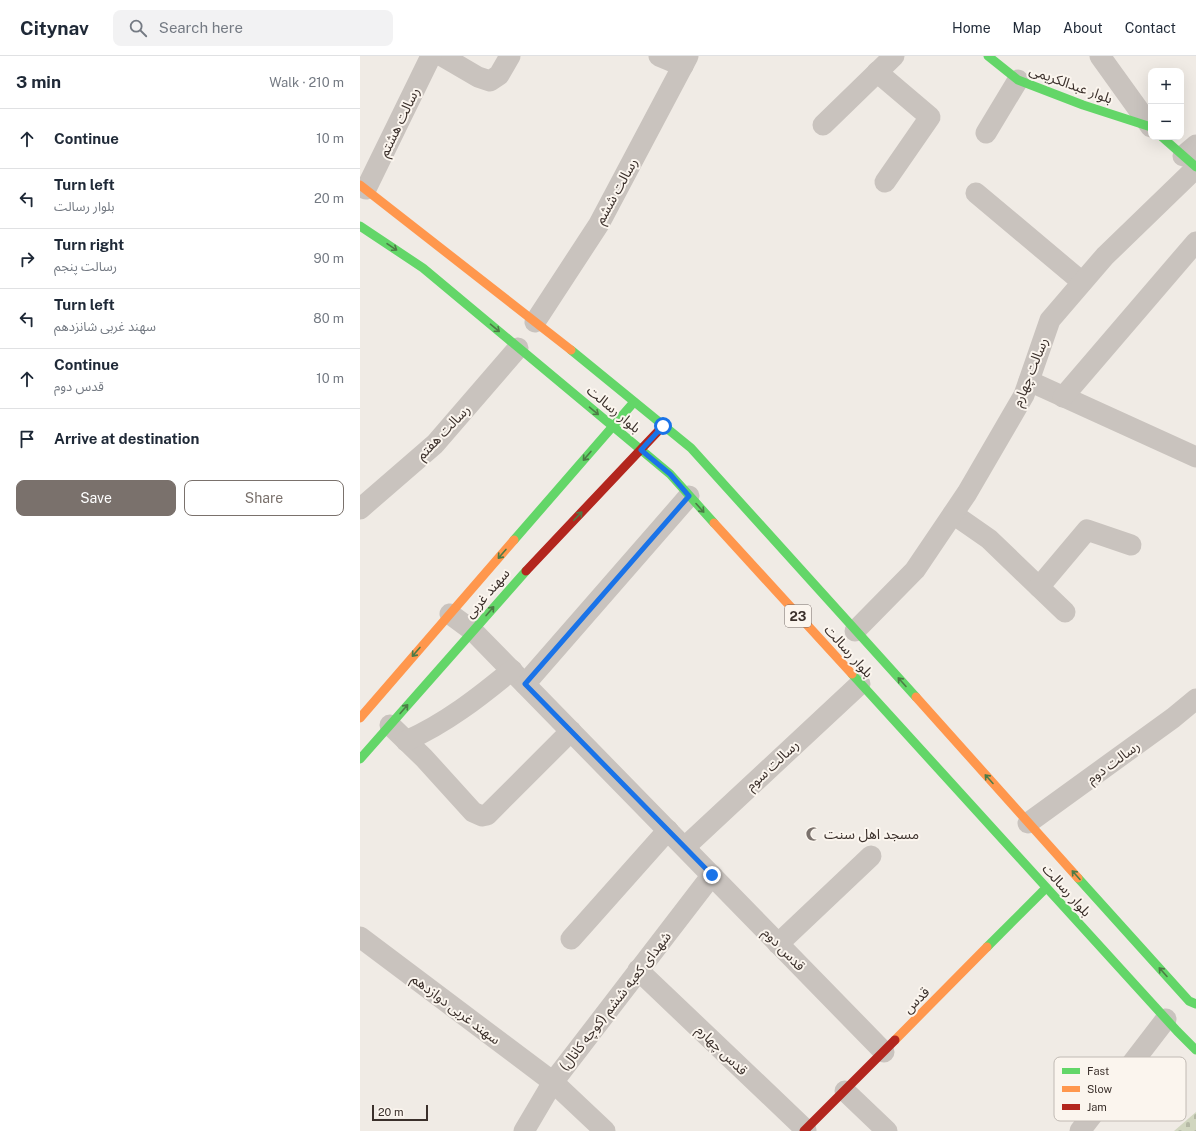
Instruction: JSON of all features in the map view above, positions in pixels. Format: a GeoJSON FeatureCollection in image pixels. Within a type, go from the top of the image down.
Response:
{"type":"FeatureCollection","features":[{"type":"Feature","properties":{"kind":"main road","name":"بلوار عبدالکریمی"},"geometry":{"type":"LineString","coordinates":[[988,56],[1018,80],[1083,105],[1148,126]]}},
{"type":"Feature","properties":{"kind":"main road"},"geometry":{"type":"LineString","coordinates":[[1166,140],[1193,159]]}},
{"type":"Feature","properties":{"kind":"main road","name":"بلوار رسالت"},"geometry":{"type":"LineString","coordinates":[[363,187],[535,322],[691,448],[1028,823],[1193,1002]]}},
{"type":"Feature","properties":{"kind":"main road","name":"بلوار رسالت"},"geometry":{"type":"LineString","coordinates":[[360,226],[423,268],[670,474],[1046,888],[1196,1050]]}},
{"type":"Feature","properties":{"kind":"main road","name":"سهند غربی"},"geometry":{"type":"LineString","coordinates":[[360,718],[634,402]]}},
{"type":"Feature","properties":{"kind":"main road","name":"سهند غربی"},"geometry":{"type":"LineString","coordinates":[[360,759],[525,572],[663,426]]}},
{"type":"Feature","properties":{"kind":"main road","name":"قدس"},"geometry":{"type":"LineString","coordinates":[[805,1130],[1046,888]]}},
{"type":"Feature","properties":{"kind":"street","name":"رسالت هشتم"},"geometry":{"type":"LineString","coordinates":[[363,187],[431,56]]}},
{"type":"Feature","properties":{"kind":"street"},"geometry":{"type":"LineString","coordinates":[[442,56],[478,77],[490,81],[499,75],[510,56]]}},
{"type":"Feature","properties":{"kind":"street"},"geometry":{"type":"LineString","coordinates":[[659,56],[686,61]]}},
{"type":"Feature","properties":{"kind":"street"},"geometry":{"type":"LineString","coordinates":[[823,125],[894,56]]}},
{"type":"Feature","properties":{"kind":"street"},"geometry":{"type":"LineString","coordinates":[[1100,56],[1148,123]]}},
{"type":"Feature","properties":{"kind":"street","name":"رسالت ششم"},"geometry":{"type":"LineString","coordinates":[[535,322],[599,224],[686,61]]}},
{"type":"Feature","properties":{"kind":"street"},"geometry":{"type":"LineString","coordinates":[[877,72],[930,117],[885,182]]}},
{"type":"Feature","properties":{"kind":"street"},"geometry":{"type":"LineString","coordinates":[[986,133],[1018,80]]}},
{"type":"Feature","properties":{"kind":"street","name":"رسالت چهارم"},"geometry":{"type":"LineString","coordinates":[[855,631],[915,570],[967,493],[1024,395],[1050,320],[1105,256],[1193,159]]}},
{"type":"Feature","properties":{"kind":"street"},"geometry":{"type":"LineString","coordinates":[[976,193],[1082,282]]}},
{"type":"Feature","properties":{"kind":"street"},"geometry":{"type":"LineString","coordinates":[[1063,397],[1196,242]]}},
{"type":"Feature","properties":{"kind":"street","name":"رسالت هفتم"},"geometry":{"type":"LineString","coordinates":[[360,509],[435,444],[518,348]]}},
{"type":"Feature","properties":{"kind":"street"},"geometry":{"type":"LineString","coordinates":[[1029,381],[1196,457]]}},
{"type":"Feature","properties":{"kind":"street"},"geometry":{"type":"LineString","coordinates":[[406,741],[420,735],[477,699],[518,677],[689,496]]}},
{"type":"Feature","properties":{"kind":"street"},"geometry":{"type":"LineString","coordinates":[[953,514],[989,539],[1065,612]]}},
{"type":"Feature","properties":{"kind":"street"},"geometry":{"type":"LineString","coordinates":[[1039,587],[1087,530],[1131,545]]}},
{"type":"Feature","properties":{"kind":"street","name":"قدس دوم"},"geometry":{"type":"LineString","coordinates":[[450,614],[473,631],[884,1052]]}},
{"type":"Feature","properties":{"kind":"street","name":"رسالت سوم"},"geometry":{"type":"LineString","coordinates":[[685,847],[860,684]]}},
{"type":"Feature","properties":{"kind":"street","name":"رسالت دوم"},"geometry":{"type":"LineString","coordinates":[[1028,823],[1173,718],[1196,699]]}},
{"type":"Feature","properties":{"kind":"street"},"geometry":{"type":"LineString","coordinates":[[390,725],[424,758],[473,812],[482,816],[487,815],[571,731]]}},
{"type":"Feature","properties":{"kind":"street"},"geometry":{"type":"LineString","coordinates":[[571,939],[668,830]]}},
{"type":"Feature","properties":{"kind":"street"},"geometry":{"type":"LineString","coordinates":[[778,944],[871,856]]}},
{"type":"Feature","properties":{"kind":"street","name":"شهدای کعبه ششم (کوچه کانال)"},"geometry":{"type":"LineString","coordinates":[[524,1131],[553,1082],[712,875]]}},
{"type":"Feature","properties":{"kind":"street","name":"سهند غربی دوازدهم"},"geometry":{"type":"LineString","coordinates":[[360,937],[553,1082],[605,1131]]}},
{"type":"Feature","properties":{"kind":"street","name":"قدس چهارم"},"geometry":{"type":"LineString","coordinates":[[638,970],[805,1130]]}},
{"type":"Feature","properties":{"kind":"street"},"geometry":{"type":"LineString","coordinates":[[1137,1057],[1166,1019]]}},
{"type":"Feature","properties":{"kind":"street"},"geometry":{"type":"LineString","coordinates":[[845,1091],[888,1131]]}},
{"type":"Feature","properties":{"kind":"street"},"geometry":{"type":"LineString","coordinates":[[1080,1131],[1088,1121]]}},
{"type":"Feature","properties":{"kind":"green space"},"geometry":{"type":"Polygon","coordinates":[[[1196,1112],[1196,1131],[1174,1131],[1186,1121],[1196,1112]]]}},
{"type":"Feature","properties":{"kind":"traffic: fast"},"geometry":{"type":"LineString","coordinates":[[988,56],[1018,80],[1083,105],[1148,126]]}},
{"type":"Feature","properties":{"kind":"traffic: fast"},"geometry":{"type":"LineString","coordinates":[[1165,140],[1196,167]]}},
{"type":"Feature","properties":{"kind":"traffic: fast"},"geometry":{"type":"LineString","coordinates":[[360,226],[423,268],[670,474],[714,523]]}},
{"type":"Feature","properties":{"kind":"traffic: fast"},"geometry":{"type":"LineString","coordinates":[[571,350],[691,448],[916,697]]}},
{"type":"Feature","properties":{"kind":"traffic: fast"},"geometry":{"type":"LineString","coordinates":[[514,540],[634,402]]}},
{"type":"Feature","properties":{"kind":"traffic: fast"},"geometry":{"type":"LineString","coordinates":[[360,759],[526,571]]}},
{"type":"Feature","properties":{"kind":"traffic: fast"},"geometry":{"type":"LineString","coordinates":[[852,674],[1196,1050]]}},
{"type":"Feature","properties":{"kind":"traffic: fast"},"geometry":{"type":"LineString","coordinates":[[1078,878],[1189,1001],[1196,1004]]}},
{"type":"Feature","properties":{"kind":"traffic: fast"},"geometry":{"type":"LineString","coordinates":[[987,947],[1046,888]]}},
{"type":"Feature","properties":{"kind":"traffic: slow"},"geometry":{"type":"LineString","coordinates":[[360,185],[571,350]]}},
{"type":"Feature","properties":{"kind":"traffic: slow"},"geometry":{"type":"LineString","coordinates":[[714,523],[852,674]]}},
{"type":"Feature","properties":{"kind":"traffic: slow"},"geometry":{"type":"LineString","coordinates":[[360,718],[514,540]]}},
{"type":"Feature","properties":{"kind":"traffic: slow"},"geometry":{"type":"LineString","coordinates":[[916,697],[1078,878]]}},
{"type":"Feature","properties":{"kind":"traffic: slow"},"geometry":{"type":"LineString","coordinates":[[895,1040],[987,947]]}},
{"type":"Feature","properties":{"kind":"traffic: jam"},"geometry":{"type":"LineString","coordinates":[[526,571],[663,426]]}},
{"type":"Feature","properties":{"kind":"traffic: jam"},"geometry":{"type":"LineString","coordinates":[[804,1131],[895,1040]]}},
{"type":"Feature","properties":{"kind":"place","name":"مسجد اهل سنت"},"geometry":{"type":"Point","coordinates":[813,834]}},
{"type":"Feature","properties":{"kind":"route"},"geometry":{"type":"LineString","coordinates":[[663,426],[641,450],[670,474],[689,496],[525,684],[712,875]]}}]}
